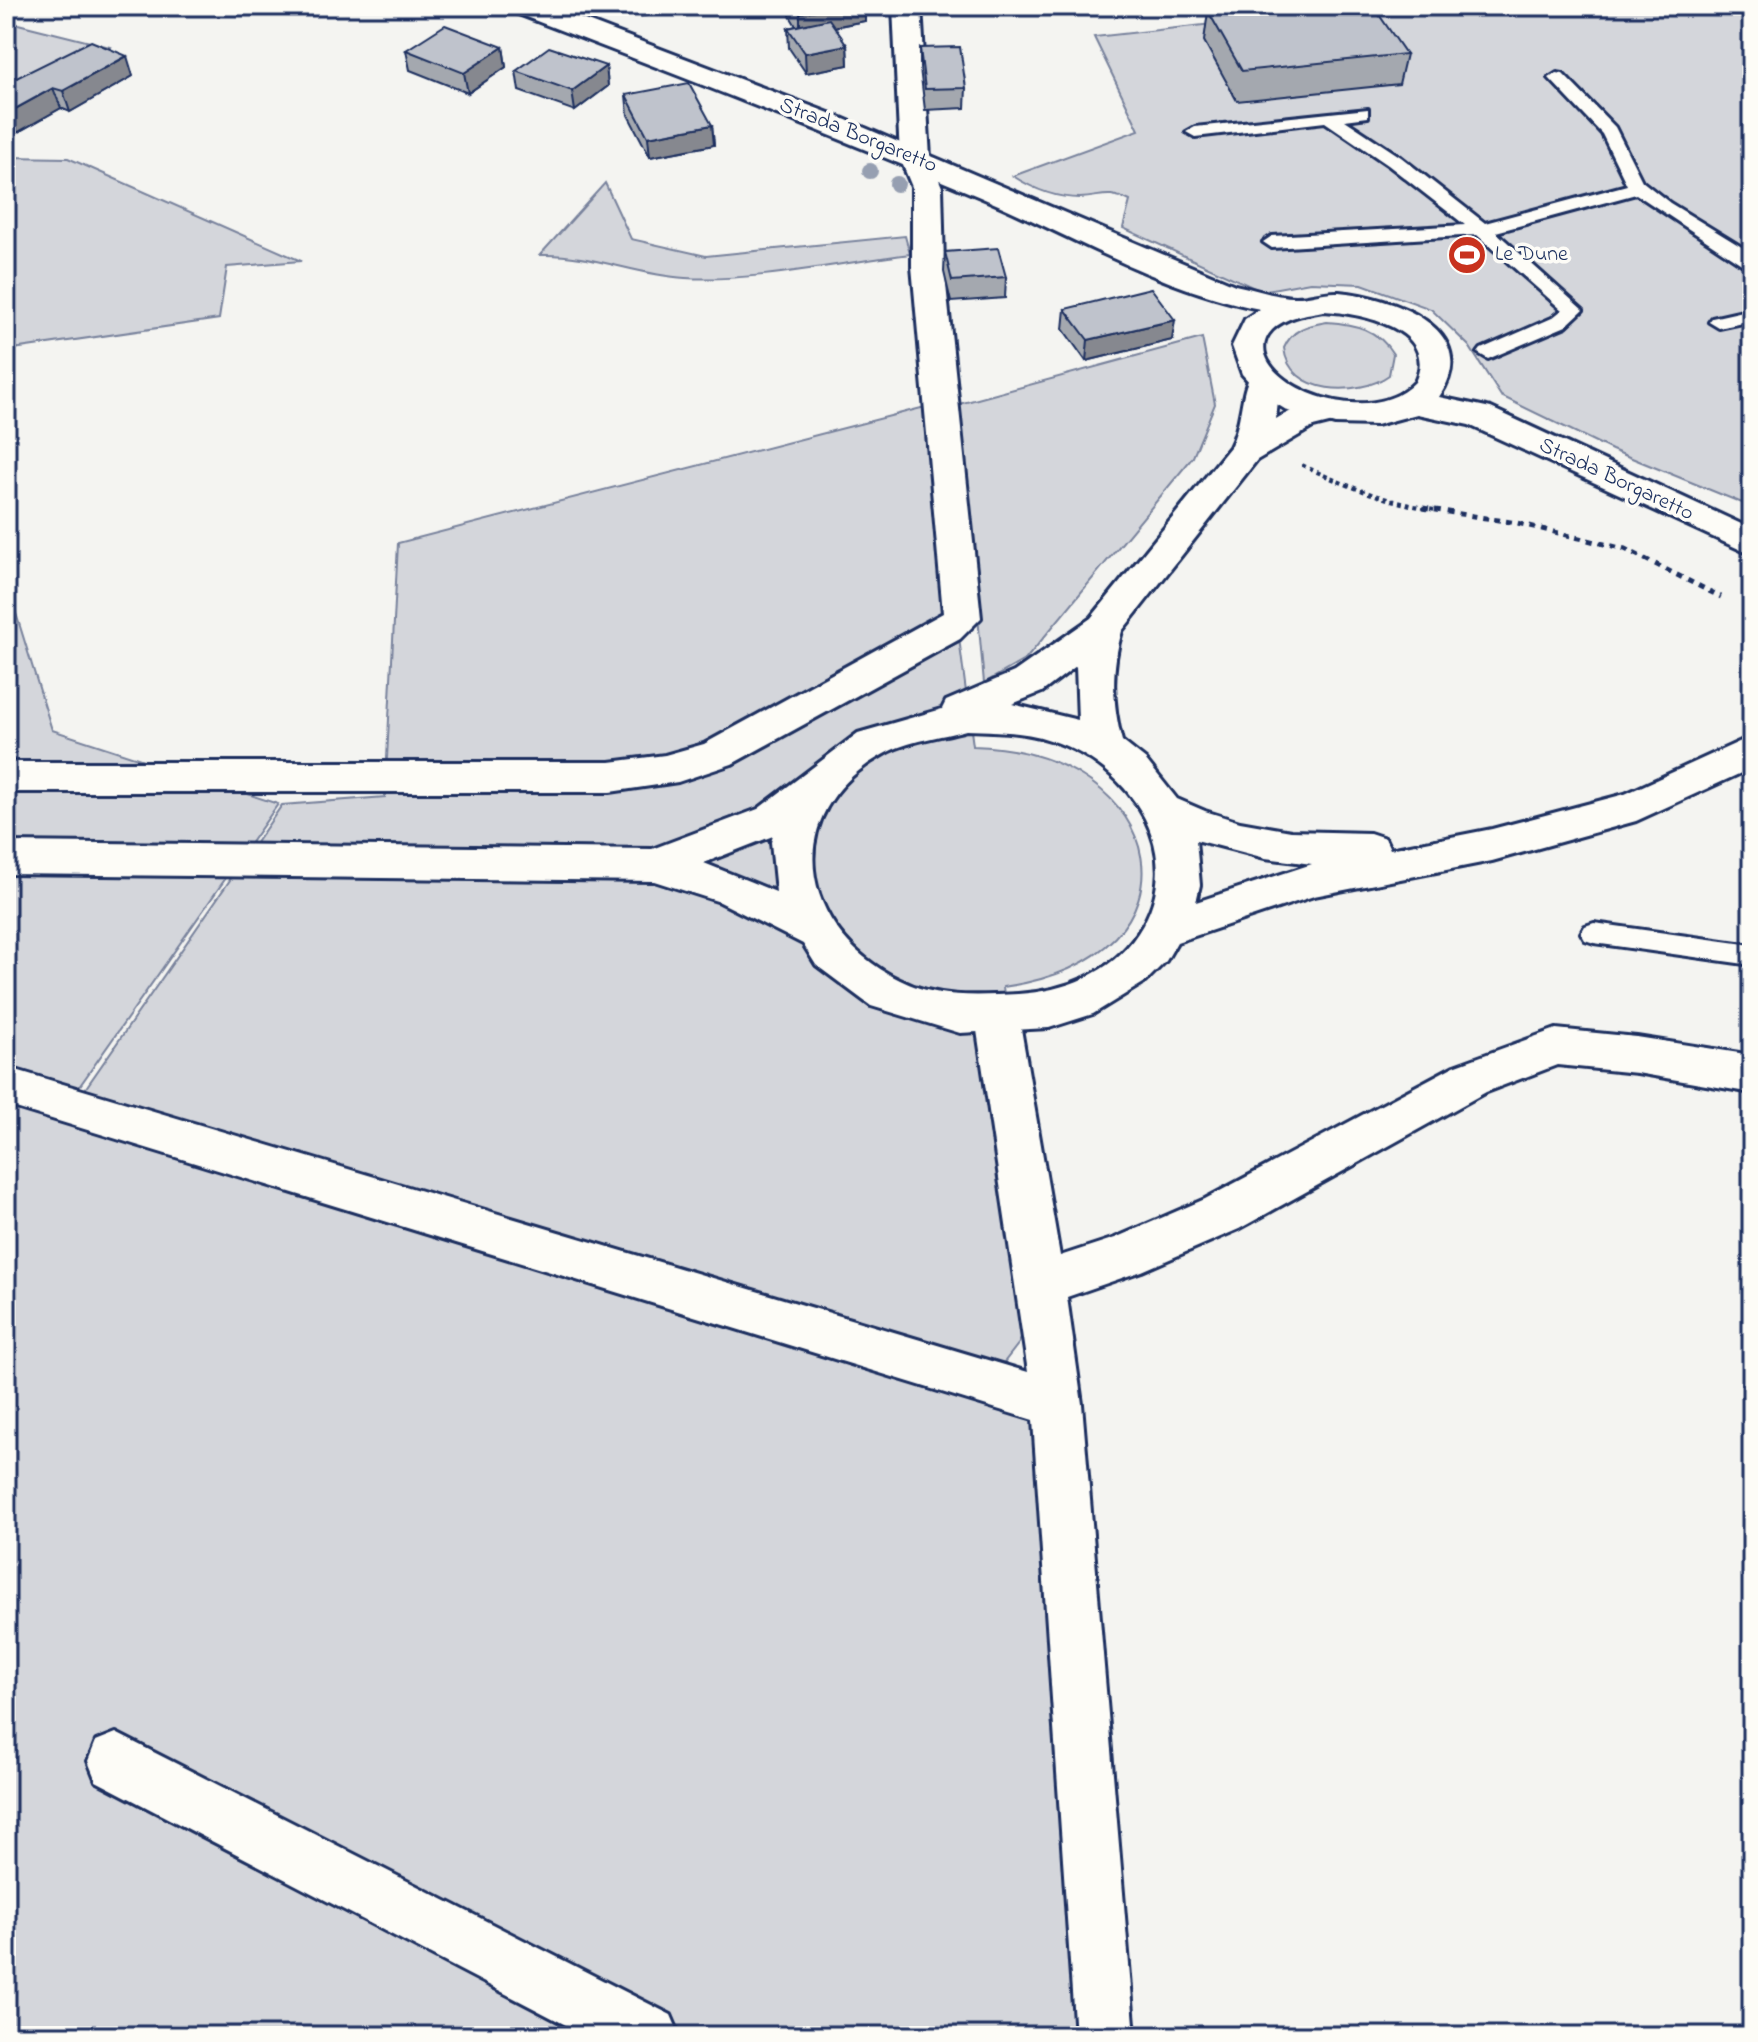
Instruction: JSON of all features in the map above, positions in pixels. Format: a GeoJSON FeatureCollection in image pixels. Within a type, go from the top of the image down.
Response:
{"type":"FeatureCollection","features":[{"type":"Feature","properties":{"kind":"street","name":"Strada Borgaretto"},"geometry":{"type":"LineString","coordinates":[[523,6],[915,158],[1079,228],[1188,279],[1227,293],[1292,306]]}},
{"type":"Feature","properties":{"kind":"street"},"geometry":{"type":"LineString","coordinates":[[6,777],[610,777],[653,774],[689,766],[718,754],[947,630],[962,618],[928,266],[927,187],[915,158],[907,6]]}},
{"type":"Feature","properties":{"kind":"street","name":"Strada Borgaretto"},"geometry":{"type":"LineString","coordinates":[[1188,279],[1216,300],[1251,336]]}},
{"type":"Feature","properties":{"kind":"street"},"geometry":{"type":"LineString","coordinates":[[1245,452],[1301,419],[1325,413],[1382,413],[1413,402],[1427,391],[1435,376],[1437,362],[1431,345],[1418,329],[1392,314],[1346,301],[1292,306],[1267,317],[1251,336],[1250,360],[1263,382],[1287,399],[1325,413]]}},
{"type":"Feature","properties":{"kind":"street","name":"Strada Borgaretto"},"geometry":{"type":"LineString","coordinates":[[1435,376],[1479,416]]}},
{"type":"Feature","properties":{"kind":"street"},"geometry":{"type":"LineString","coordinates":[[654,865],[772,820],[850,754],[875,740],[1028,682],[1104,627],[1245,452],[1258,427],[1263,382]]}},
{"type":"Feature","properties":{"kind":"street","name":"Strada Borgaretto"},"geometry":{"type":"LineString","coordinates":[[1413,402],[1479,416],[1752,543]]}},
{"type":"Feature","properties":{"kind":"street"},"geometry":{"type":"LineString","coordinates":[[1104,627],[1094,658],[1092,691],[1104,749]]}},
{"type":"Feature","properties":{"kind":"street"},"geometry":{"type":"LineString","coordinates":[[820,781],[802,808],[792,837],[789,868],[795,898],[809,929],[841,965],[885,994],[939,1012],[997,1017],[1051,1010],[1100,992],[1139,964],[1167,929],[1180,890],[1180,849],[1166,811],[1140,777],[1104,749],[1073,733],[1015,719],[966,716],[931,721]]}},
{"type":"Feature","properties":{"kind":"street"},"geometry":{"type":"LineString","coordinates":[[1167,929],[1312,880],[1492,845],[1636,806],[1752,751]]}},
{"type":"Feature","properties":{"kind":"street"},"geometry":{"type":"LineString","coordinates":[[1166,811],[1221,835],[1290,849],[1492,845]]}},
{"type":"Feature","properties":{"kind":"street"},"geometry":{"type":"LineString","coordinates":[[6,858],[654,865],[743,891],[809,929]]}},
{"type":"Feature","properties":{"kind":"street"},"geometry":{"type":"LineString","coordinates":[[997,1017],[1041,1284],[1057,1404],[1105,2036]]}},
{"type":"Feature","properties":{"kind":"street"},"geometry":{"type":"LineString","coordinates":[[1041,1284],[1125,1256],[1222,1214],[1470,1079],[1556,1047],[1637,1055],[1752,1074]]}},
{"type":"Feature","properties":{"kind":"street"},"geometry":{"type":"LineString","coordinates":[[6,1086],[1057,1404]]}},
{"type":"Feature","properties":{"kind":"street"},"geometry":{"type":"LineString","coordinates":[[116,1761],[650,2036]]}},
{"type":"Feature","properties":{"kind":"lane"},"geometry":{"type":"LineString","coordinates":[[1557,78],[1611,132],[1625,173],[1638,188],[1678,216],[1744,249],[1752,265]]}},
{"type":"Feature","properties":{"kind":"lane"},"geometry":{"type":"LineString","coordinates":[[1195,132],[1362,113]]}},
{"type":"Feature","properties":{"kind":"lane"},"geometry":{"type":"LineString","coordinates":[[1330,118],[1386,153],[1484,229],[1573,310],[1559,322],[1488,353]]}},
{"type":"Feature","properties":{"kind":"lane"},"geometry":{"type":"LineString","coordinates":[[1272,242],[1484,229],[1638,188]]}},
{"type":"Feature","properties":{"kind":"lane"},"geometry":{"type":"LineString","coordinates":[[1719,322],[1752,315]]}},
{"type":"Feature","properties":{"kind":"lane"},"geometry":{"type":"LineString","coordinates":[[1594,933],[1752,955]]}},
{"type":"Feature","properties":{"kind":"path"},"geometry":{"type":"LineString","coordinates":[[1300,464],[1354,490],[1397,504],[1531,526],[1625,549],[1721,597]]}},
{"type":"Feature","properties":{"kind":"shaded area","name":"Le Dune"},"geometry":{"type":"Polygon","coordinates":[[[1376,6],[1752,6],[1752,507],[1612,450],[1501,396],[1469,346],[1431,309],[1362,284],[1310,282],[1261,291],[1123,228],[1130,201],[1110,195],[1062,196],[1037,189],[1013,176],[1139,130],[1094,37],[1376,6]]]}},
{"type":"Feature","properties":{"kind":"shaded area"},"geometry":{"type":"Polygon","coordinates":[[[6,21],[110,47],[6,93],[6,21]]]}},
{"type":"Feature","properties":{"kind":"shaded area"},"geometry":{"type":"Polygon","coordinates":[[[6,157],[68,158],[301,261],[227,267],[219,319],[6,350],[6,157]]]}},
{"type":"Feature","properties":{"kind":"shaded area"},"geometry":{"type":"Polygon","coordinates":[[[605,183],[631,239],[706,256],[905,236],[910,254],[768,275],[712,278],[666,276],[577,257],[540,255],[605,183]]]}},
{"type":"Feature","properties":{"kind":"shaded area"},"geometry":{"type":"Polygon","coordinates":[[[1327,322],[1356,326],[1373,333],[1393,354],[1389,375],[1361,387],[1344,389],[1327,388],[1298,376],[1289,364],[1284,348],[1287,342],[1301,329],[1327,322]]]}},
{"type":"Feature","properties":{"kind":"shaded area"},"geometry":{"type":"Polygon","coordinates":[[[1202,338],[1215,404],[1193,457],[1026,659],[984,683],[959,404],[1202,338]]]}},
{"type":"Feature","properties":{"kind":"shaded area"},"geometry":{"type":"Polygon","coordinates":[[[929,406],[973,746],[1040,757],[1091,782],[1125,817],[1141,858],[1138,899],[1115,938],[1070,968],[1003,987],[1041,1284],[1019,1343],[998,1370],[81,1095],[282,805],[385,797],[398,543],[929,406]]]}},
{"type":"Feature","properties":{"kind":"shaded area"},"geometry":{"type":"Polygon","coordinates":[[[6,581],[52,730],[278,804],[74,1094],[6,1073],[6,581]]]}},
{"type":"Feature","properties":{"kind":"shaded area"},"geometry":{"type":"Polygon","coordinates":[[[6,1104],[1042,1420],[1088,2036],[6,2036],[6,1104]]]}},
{"type":"Feature","properties":{"kind":"building"},"geometry":{"type":"Polygon","coordinates":[[[796,6],[837,6],[800,13],[796,6]]]}},
{"type":"Feature","properties":{"kind":"building"},"geometry":{"type":"Polygon","coordinates":[[[1259,6],[1373,6],[1406,54],[1242,71],[1208,11],[1259,6]]]}},
{"type":"Feature","properties":{"kind":"building"},"geometry":{"type":"Polygon","coordinates":[[[829,19],[847,45],[805,53],[788,28],[829,19]]]}},
{"type":"Feature","properties":{"kind":"building"},"geometry":{"type":"Polygon","coordinates":[[[445,25],[503,47],[464,73],[406,50],[445,25]]]}},
{"type":"Feature","properties":{"kind":"building"},"geometry":{"type":"Polygon","coordinates":[[[91,41],[127,56],[63,91],[53,88],[6,114],[6,83],[91,41]]]}},
{"type":"Feature","properties":{"kind":"building"},"geometry":{"type":"Polygon","coordinates":[[[549,47],[606,66],[572,91],[516,71],[549,47]]]}},
{"type":"Feature","properties":{"kind":"building"},"geometry":{"type":"Polygon","coordinates":[[[960,47],[966,88],[925,89],[920,48],[960,47]]]}},
{"type":"Feature","properties":{"kind":"building"},"geometry":{"type":"Polygon","coordinates":[[[689,83],[712,125],[648,137],[626,95],[689,83]]]}},
{"type":"Feature","properties":{"kind":"building"},"geometry":{"type":"Polygon","coordinates":[[[998,248],[1006,277],[952,281],[945,252],[998,248]]]}},
{"type":"Feature","properties":{"kind":"building"},"geometry":{"type":"Polygon","coordinates":[[[1151,288],[1175,320],[1088,340],[1065,309],[1151,288]]]}},
{"type":"Feature","properties":{"kind":"place","name":"Le Dune"},"geometry":{"type":"Point","coordinates":[1467,255]}}]}
